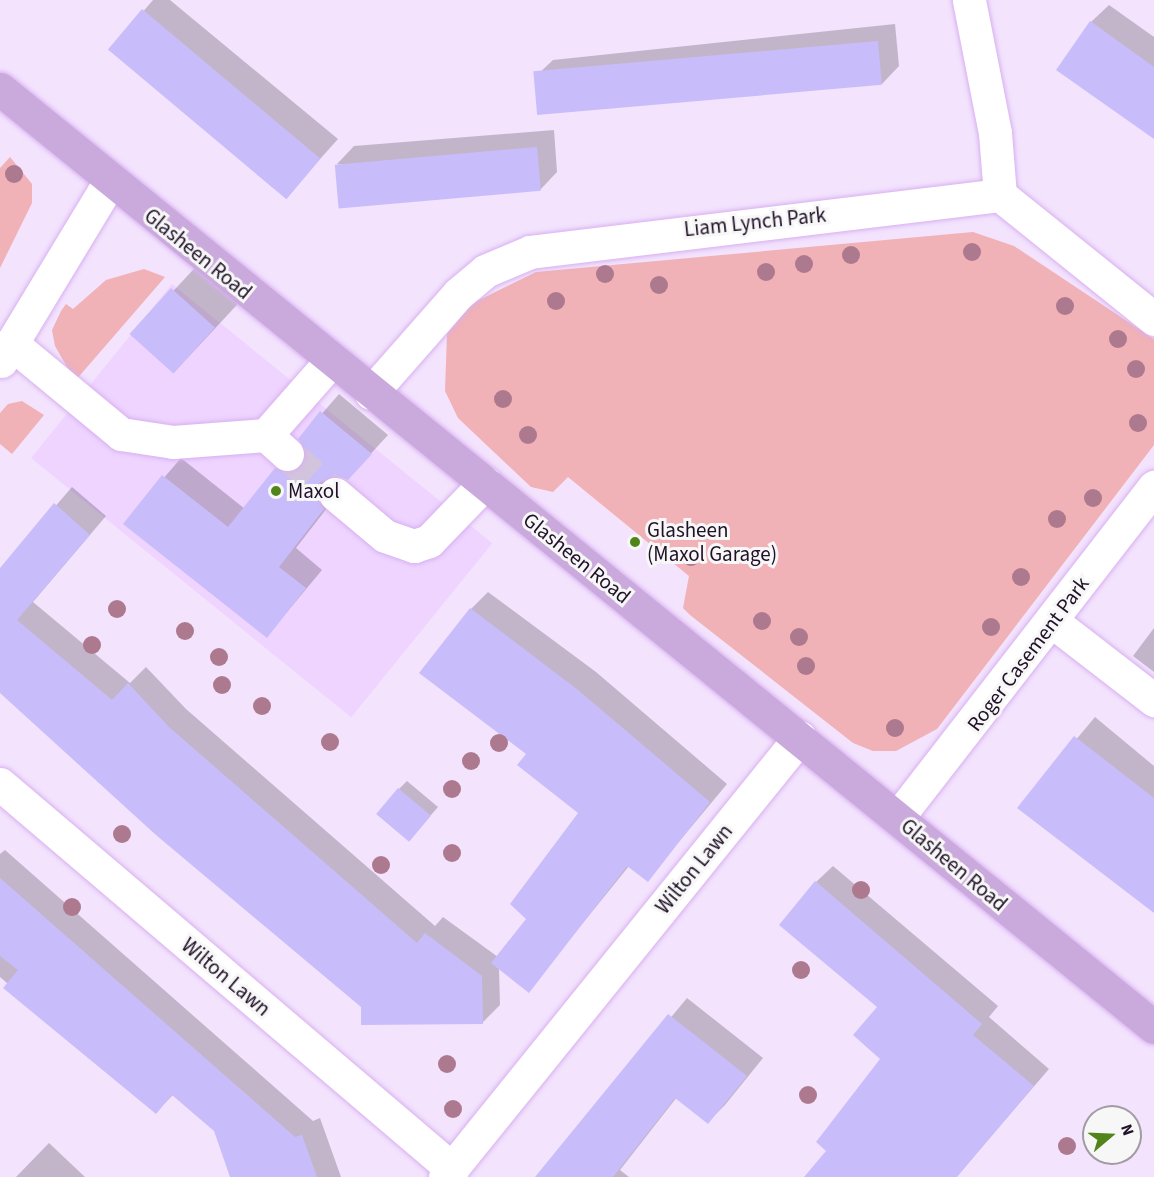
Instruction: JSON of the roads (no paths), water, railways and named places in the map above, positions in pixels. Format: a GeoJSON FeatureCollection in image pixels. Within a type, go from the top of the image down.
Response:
{"type":"FeatureCollection","features":[{"type":"Feature","properties":{"kind":"main road","name":"Glasheen Road"},"geometry":{"type":"LineString","coordinates":[[0,89],[110,182],[800,737],[1154,1027]]}},
{"type":"Feature","properties":{"kind":"street"},"geometry":{"type":"LineString","coordinates":[[969,0],[994,133],[1000,195],[1154,319]]}},
{"type":"Feature","properties":{"kind":"street"},"geometry":{"type":"LineString","coordinates":[[110,182],[6,353],[121,434],[174,442],[277,444],[332,361]]}},
{"type":"Feature","properties":{"kind":"street","name":"Liam Lynch Park"},"geometry":{"type":"LineString","coordinates":[[371,393],[458,294],[485,271],[530,252],[1000,195]]}},
{"type":"Feature","properties":{"kind":"street"},"geometry":{"type":"LineString","coordinates":[[335,494],[385,537],[414,546],[429,541],[485,483]]}},
{"type":"Feature","properties":{"kind":"street","name":"Roger Casement Park"},"geometry":{"type":"LineString","coordinates":[[898,817],[1053,622],[1154,487]]}},
{"type":"Feature","properties":{"kind":"street"},"geometry":{"type":"LineString","coordinates":[[1053,622],[1154,700]]}},
{"type":"Feature","properties":{"kind":"street","name":"Wilton Lawn"},"geometry":{"type":"LineString","coordinates":[[0,784],[448,1173],[800,737]]}},
{"type":"Feature","properties":{"kind":"tunnel"},"geometry":{"type":"LineString","coordinates":[[287,454],[335,494]]}},
{"type":"Feature","properties":{"kind":"place","name":"Maxol"},"geometry":{"type":"Point","coordinates":[276,491]}},
{"type":"Feature","properties":{"kind":"place","name":"Glasheen (Maxol Garage)"},"geometry":{"type":"Point","coordinates":[635,542]}}]}
